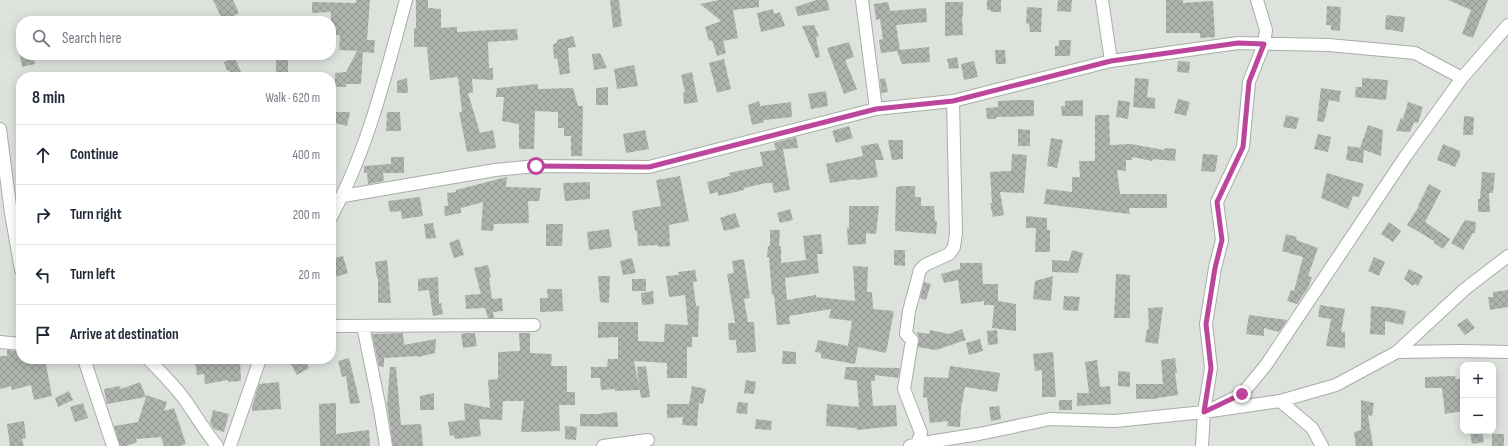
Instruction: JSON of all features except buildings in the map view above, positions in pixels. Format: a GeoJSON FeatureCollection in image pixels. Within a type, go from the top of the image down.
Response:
{"type":"FeatureCollection","features":[{"type":"Feature","properties":{"kind":"street"},"geometry":{"type":"LineString","coordinates":[[336,208],[343,196],[374,114],[406,0]]}},
{"type":"Feature","properties":{"kind":"street"},"geometry":{"type":"LineString","coordinates":[[862,0],[876,109]]}},
{"type":"Feature","properties":{"kind":"street"},"geometry":{"type":"LineString","coordinates":[[1102,0],[1111,61]]}},
{"type":"Feature","properties":{"kind":"street"},"geometry":{"type":"LineString","coordinates":[[1202,446],[1204,412],[1211,368],[1206,324],[1215,268],[1222,240],[1217,202],[1243,147],[1249,82],[1264,44],[1266,30],[1257,0]]}},
{"type":"Feature","properties":{"kind":"street"},"geometry":{"type":"LineString","coordinates":[[1204,412],[1242,394],[1266,365],[1405,157],[1462,78],[1508,25]]}},
{"type":"Feature","properties":{"kind":"street"},"geometry":{"type":"LineString","coordinates":[[343,196],[496,170],[536,166],[649,167],[876,109],[953,101],[1111,61],[1238,43],[1329,45],[1415,53],[1462,78]]}},
{"type":"Feature","properties":{"kind":"street"},"geometry":{"type":"LineString","coordinates":[[913,445],[920,433],[904,389],[912,340],[906,334],[909,311],[920,270],[926,265],[950,254],[954,247],[956,213],[953,101]]}},
{"type":"Feature","properties":{"kind":"street"},"geometry":{"type":"LineString","coordinates":[[0,129],[16,242]]}},
{"type":"Feature","properties":{"kind":"street"},"geometry":{"type":"LineString","coordinates":[[913,445],[979,434],[1050,419],[1115,421],[1204,412],[1280,401],[1336,385],[1397,352],[1465,289],[1508,256]]}},
{"type":"Feature","properties":{"kind":"street"},"geometry":{"type":"LineString","coordinates":[[336,326],[534,325]]}},
{"type":"Feature","properties":{"kind":"street"},"geometry":{"type":"LineString","coordinates":[[363,326],[386,446]]}},
{"type":"Feature","properties":{"kind":"street"},"geometry":{"type":"LineString","coordinates":[[0,342],[16,344]]}},
{"type":"Feature","properties":{"kind":"street"},"geometry":{"type":"LineString","coordinates":[[1397,352],[1508,352]]}},
{"type":"Feature","properties":{"kind":"street"},"geometry":{"type":"LineString","coordinates":[[86,364],[113,446]]}},
{"type":"Feature","properties":{"kind":"street"},"geometry":{"type":"LineString","coordinates":[[153,364],[184,400],[203,429],[217,446]]}},
{"type":"Feature","properties":{"kind":"street"},"geometry":{"type":"LineString","coordinates":[[230,446],[258,364]]}},
{"type":"Feature","properties":{"kind":"street"},"geometry":{"type":"LineString","coordinates":[[1280,401],[1312,428],[1322,446]]}},
{"type":"Feature","properties":{"kind":"street"},"geometry":{"type":"LineString","coordinates":[[603,446],[648,440]]}},
{"type":"Feature","properties":{"kind":"route"},"geometry":{"type":"LineString","coordinates":[[536,166],[577,165],[649,167],[876,109],[953,101],[1111,61],[1238,43],[1264,44],[1249,82],[1243,147],[1217,202],[1222,240],[1215,268],[1206,324],[1211,368],[1204,412],[1242,394]]}}]}
